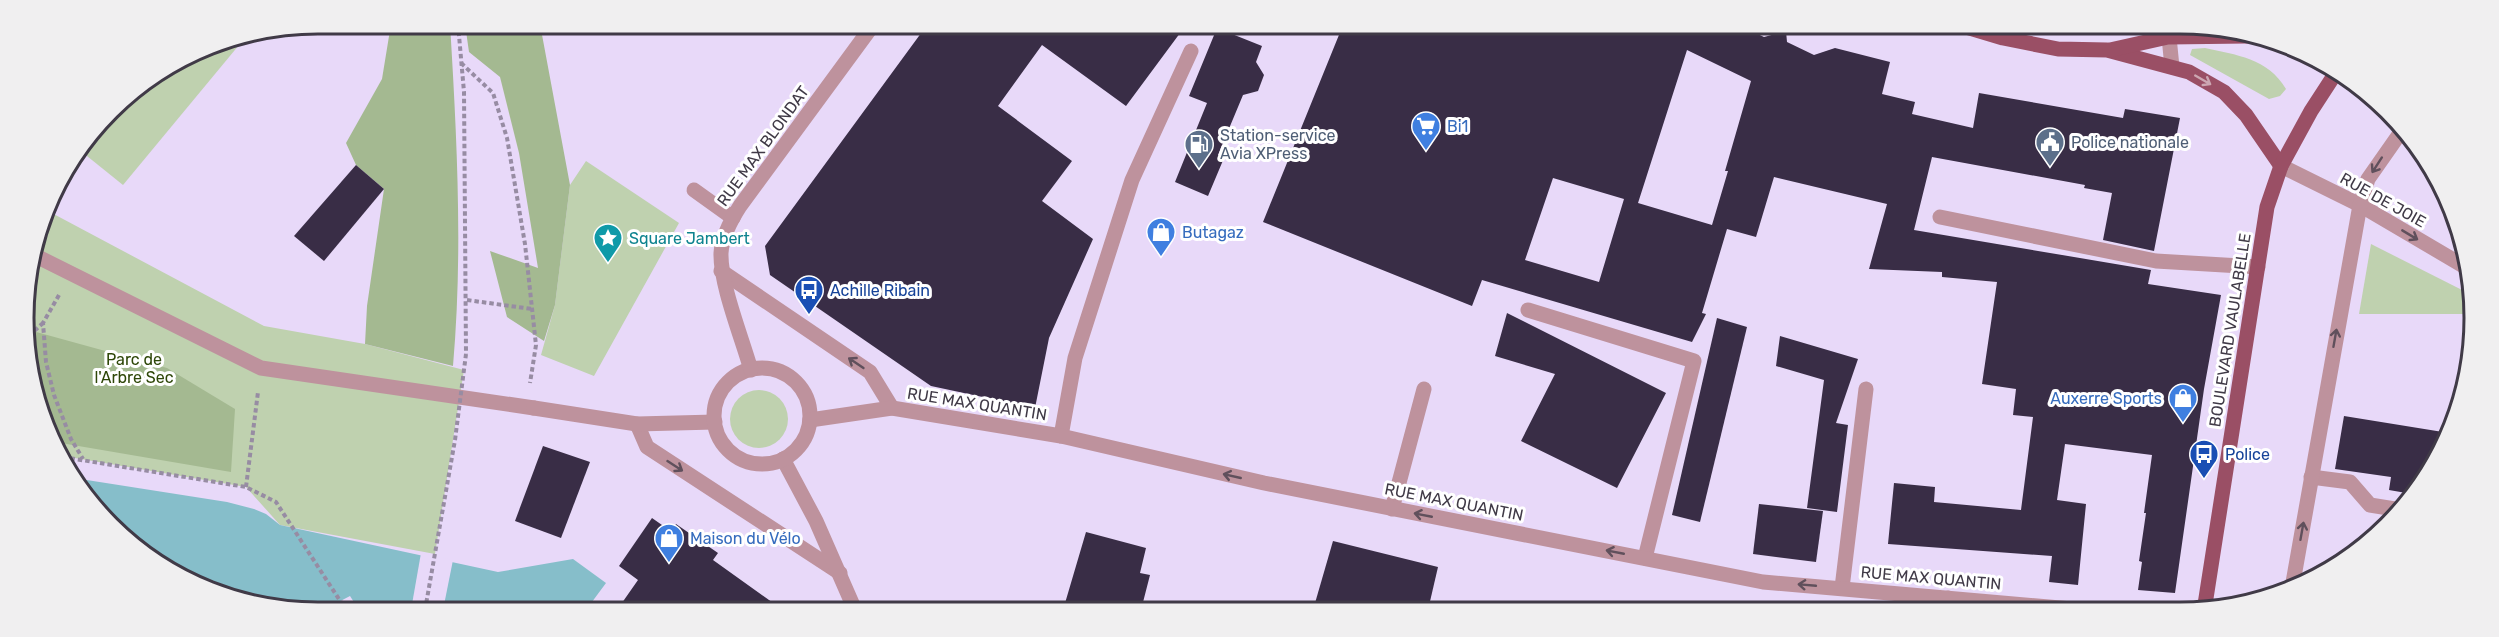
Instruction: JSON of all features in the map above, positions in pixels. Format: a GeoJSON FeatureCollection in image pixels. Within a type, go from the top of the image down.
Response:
{"type":"FeatureCollection","features":[{"type":"Feature","properties":{"kind":"main road"},"geometry":{"type":"LineString","coordinates":[[2010,34],[2058,49],[2107,50],[2189,72],[2224,92],[2246,115],[2281,166]]}},
{"type":"Feature","properties":{"kind":"main road"},"geometry":{"type":"LineString","coordinates":[[2107,50],[2161,34]]}},
{"type":"Feature","properties":{"kind":"main road","name":"BOULEVARD VAULABELLE"},"geometry":{"type":"LineString","coordinates":[[2205,601],[2267,207],[2281,166],[2311,111],[2332,79]]}},
{"type":"Feature","properties":{"kind":"street","name":"RUE MAX BLONDAT"},"geometry":{"type":"LineString","coordinates":[[751,370],[722,271],[721,251],[733,218],[866,34]]}},
{"type":"Feature","properties":{"kind":"street"},"geometry":{"type":"LineString","coordinates":[[2168,34],[2172,67]]}},
{"type":"Feature","properties":{"kind":"street"},"geometry":{"type":"LineString","coordinates":[[1061,436],[1075,358],[1132,180],[1191,51]]}},
{"type":"Feature","properties":{"kind":"street"},"geometry":{"type":"LineString","coordinates":[[2294,579],[2360,205],[2368,179],[2398,136]]}},
{"type":"Feature","properties":{"kind":"street","name":"RUE DE JOIE"},"geometry":{"type":"LineString","coordinates":[[2281,166],[2360,205],[2459,263]]}},
{"type":"Feature","properties":{"kind":"street"},"geometry":{"type":"LineString","coordinates":[[694,190],[733,218]]}},
{"type":"Feature","properties":{"kind":"street"},"geometry":{"type":"LineString","coordinates":[[1940,217],[2156,261],[2258,267]]}},
{"type":"Feature","properties":{"kind":"street"},"geometry":{"type":"LineString","coordinates":[[41,258],[261,368],[638,424],[715,422]]}},
{"type":"Feature","properties":{"kind":"street"},"geometry":{"type":"LineString","coordinates":[[722,271],[870,372],[892,408]]}},
{"type":"Feature","properties":{"kind":"street"},"geometry":{"type":"LineString","coordinates":[[1528,310],[1694,362],[1645,558]]}},
{"type":"Feature","properties":{"kind":"street"},"geometry":{"type":"LineString","coordinates":[[766,369],[781,372],[794,380],[803,391],[809,405],[810,420],[806,436],[797,450],[769,464],[754,464],[739,458],[727,449],[719,436],[715,422],[715,408],[728,384],[751,370],[766,369]]}},
{"type":"Feature","properties":{"kind":"street"},"geometry":{"type":"LineString","coordinates":[[1392,508],[1424,389]]}},
{"type":"Feature","properties":{"kind":"street"},"geometry":{"type":"LineString","coordinates":[[1842,588],[1866,389]]}},
{"type":"Feature","properties":{"kind":"street","name":"RUE MAX QUANTIN"},"geometry":{"type":"LineString","coordinates":[[810,420],[892,408],[1061,436],[1264,483],[1763,582],[1842,588],[1935,602]]}},
{"type":"Feature","properties":{"kind":"street"},"geometry":{"type":"LineString","coordinates":[[638,424],[647,447],[840,573]]}},
{"type":"Feature","properties":{"kind":"street"},"geometry":{"type":"LineString","coordinates":[[783,459],[816,521],[852,602]]}},
{"type":"Feature","properties":{"kind":"street"},"geometry":{"type":"LineString","coordinates":[[2311,477],[2350,482],[2370,505],[2392,508]]}},
{"type":"Feature","properties":{"kind":"path"},"geometry":{"type":"LineString","coordinates":[[426,602],[455,440],[466,354],[464,92],[459,34]]}},
{"type":"Feature","properties":{"kind":"path"},"geometry":{"type":"LineString","coordinates":[[461,63],[493,93],[507,138],[525,244],[536,345],[530,408]]}},
{"type":"Feature","properties":{"kind":"path"},"geometry":{"type":"LineString","coordinates":[[35,331],[44,322],[71,273]]}},
{"type":"Feature","properties":{"kind":"path"},"geometry":{"type":"LineString","coordinates":[[467,300],[532,309]]}},
{"type":"Feature","properties":{"kind":"path"},"geometry":{"type":"LineString","coordinates":[[44,322],[46,362],[54,395],[71,439],[83,460]]}},
{"type":"Feature","properties":{"kind":"path"},"geometry":{"type":"LineString","coordinates":[[246,487],[261,368]]}},
{"type":"Feature","properties":{"kind":"path"},"geometry":{"type":"LineString","coordinates":[[72,458],[246,487],[276,502],[341,602]]}},
{"type":"Feature","properties":{"kind":"green space"},"geometry":{"type":"Polygon","coordinates":[[[389,34],[451,34],[457,153],[458,238],[453,366],[365,344],[367,306],[384,189],[356,165],[346,143],[382,79],[389,34]]]}},
{"type":"Feature","properties":{"kind":"green space"},"geometry":{"type":"Polygon","coordinates":[[[466,34],[542,34],[570,185],[555,305],[544,341],[507,317],[490,251],[538,268],[519,153],[500,77],[469,52],[466,34]]]}},
{"type":"Feature","properties":{"kind":"green space"},"geometry":{"type":"Polygon","coordinates":[[[238,46],[123,185],[86,155],[105,131],[131,105],[161,82],[210,56],[238,46]]]}},
{"type":"Feature","properties":{"kind":"green space"},"geometry":{"type":"Polygon","coordinates":[[[2205,48],[2240,56],[2261,64],[2279,79],[2286,89],[2280,96],[2269,99],[2190,55],[2192,49],[2205,48]]]}},
{"type":"Feature","properties":{"kind":"green space","name":"Square Jambert"},"geometry":{"type":"Polygon","coordinates":[[[586,161],[679,223],[594,376],[541,355],[555,305],[570,185],[586,161]]]}},
{"type":"Feature","properties":{"kind":"green space","name":"Parc de l'Arbre Sec"},"geometry":{"type":"Polygon","coordinates":[[[54,214],[264,326],[365,344],[464,370],[435,554],[280,525],[246,487],[72,457],[56,427],[44,392],[35,337],[37,281],[44,245],[54,214]]]}},
{"type":"Feature","properties":{"kind":"green space"},"geometry":{"type":"Polygon","coordinates":[[[2371,244],[2463,290],[2464,314],[2359,314],[2371,244]]]}},
{"type":"Feature","properties":{"kind":"green space"},"geometry":{"type":"Polygon","coordinates":[[[35,332],[167,368],[235,409],[231,472],[64,443],[44,392],[35,332]]]}},
{"type":"Feature","properties":{"kind":"green space"},"geometry":{"type":"Polygon","coordinates":[[[753,390],[765,390],[780,398],[788,413],[788,425],[780,440],[765,448],[753,448],[738,440],[730,425],[730,413],[738,398],[753,390]]]}},
{"type":"Feature","properties":{"kind":"shaded area"},"geometry":{"type":"Polygon","coordinates":[[[85,480],[227,502],[266,514],[280,525],[498,572],[573,559],[606,583],[592,602],[354,602],[350,596],[339,602],[281,600],[245,593],[210,581],[161,555],[131,532],[105,506],[85,480]]]}},
{"type":"Feature","properties":{"kind":"pier"},"geometry":{"type":"Polygon","coordinates":[[[421,553],[453,560],[445,602],[412,602],[421,553]]]}},
{"type":"Feature","properties":{"kind":"building"},"geometry":{"type":"Polygon","coordinates":[[[920,34],[1179,34],[1126,106],[1042,45],[998,106],[1072,161],[1042,201],[1093,239],[1049,338],[1035,408],[931,386],[770,275],[765,246],[920,34]]]}},
{"type":"Feature","properties":{"kind":"building"},"geometry":{"type":"Polygon","coordinates":[[[1215,34],[1232,34],[1262,46],[1256,62],[1264,75],[1258,91],[1243,95],[1218,155],[1224,158],[1208,196],[1175,182],[1207,103],[1189,96],[1215,34]]]}},
{"type":"Feature","properties":{"kind":"building"},"geometry":{"type":"Polygon","coordinates":[[[1339,34],[1758,34],[1764,37],[1786,34],[1787,42],[1814,55],[1835,48],[1890,62],[1882,94],[1915,102],[1912,114],[1973,128],[1979,93],[2123,118],[2125,109],[2180,118],[2154,251],[2103,240],[2112,193],[2084,188],[2085,185],[1932,157],[1914,230],[2151,270],[2148,284],[2221,295],[2204,389],[2175,593],[2138,590],[2142,562],[2139,561],[2152,455],[2065,444],[2057,500],[2086,504],[2078,585],[2049,582],[2052,556],[1888,544],[1894,483],[1935,487],[1934,502],[2021,510],[2033,417],[2013,415],[2016,389],[1982,384],[1997,282],[1942,277],[1942,272],[1869,269],[1887,204],[1774,177],[1756,237],[1727,229],[1702,313],[1706,314],[1692,342],[1482,280],[1472,306],[1263,222],[1339,34]],[[1687,50],[1638,203],[1712,225],[1751,81],[1687,50]],[[1553,178],[1525,260],[1599,282],[1624,199],[1553,178]]]}},
{"type":"Feature","properties":{"kind":"building"},"geometry":{"type":"Polygon","coordinates":[[[356,165],[384,189],[324,261],[294,236],[356,165]]]}},
{"type":"Feature","properties":{"kind":"building"},"geometry":{"type":"Polygon","coordinates":[[[1507,313],[1666,393],[1617,488],[1521,441],[1555,374],[1495,356],[1507,313]]]}},
{"type":"Feature","properties":{"kind":"building"},"geometry":{"type":"Polygon","coordinates":[[[1717,318],[1747,327],[1700,522],[1672,515],[1717,318]]]}},
{"type":"Feature","properties":{"kind":"building"},"geometry":{"type":"Polygon","coordinates":[[[1780,336],[1858,359],[1836,423],[1848,425],[1837,512],[1807,508],[1824,380],[1776,366],[1780,336]]]}},
{"type":"Feature","properties":{"kind":"building"},"geometry":{"type":"Polygon","coordinates":[[[2344,416],[2441,432],[2417,476],[2405,493],[2389,490],[2391,477],[2335,469],[2344,416]]]}},
{"type":"Feature","properties":{"kind":"building"},"geometry":{"type":"Polygon","coordinates":[[[543,446],[590,462],[561,538],[515,521],[543,446]]]}},
{"type":"Feature","properties":{"kind":"building"},"geometry":{"type":"Polygon","coordinates":[[[1759,504],[1823,511],[1816,562],[1753,554],[1759,504]]]}},
{"type":"Feature","properties":{"kind":"building","name":"Maison du Vélo"},"geometry":{"type":"Polygon","coordinates":[[[652,518],[672,532],[676,524],[718,553],[713,560],[772,602],[623,602],[638,580],[619,566],[652,518]]]}},
{"type":"Feature","properties":{"kind":"building"},"geometry":{"type":"Polygon","coordinates":[[[1086,532],[1146,548],[1140,573],[1150,575],[1143,602],[1065,602],[1086,532]]]}},
{"type":"Feature","properties":{"kind":"building"},"geometry":{"type":"Polygon","coordinates":[[[1333,541],[1438,567],[1430,602],[1315,602],[1333,541]]]}},
{"type":"Feature","properties":{"kind":"place","name":"Bi1"},"geometry":{"type":"Point","coordinates":[1426,152]}},
{"type":"Feature","properties":{"kind":"place","name":"Police nationale"},"geometry":{"type":"Point","coordinates":[2050,168]}},
{"type":"Feature","properties":{"kind":"place","name":"Station-service Avia XPress"},"geometry":{"type":"Point","coordinates":[1199,170]}},
{"type":"Feature","properties":{"kind":"place","name":"Butagaz"},"geometry":{"type":"Point","coordinates":[1161,258]}},
{"type":"Feature","properties":{"kind":"place","name":"Square Jambert"},"geometry":{"type":"Point","coordinates":[608,264]}},
{"type":"Feature","properties":{"kind":"place","name":"Achille Ribain"},"geometry":{"type":"Point","coordinates":[809,316]}},
{"type":"Feature","properties":{"kind":"place","name":"Auxerre Sports"},"geometry":{"type":"Point","coordinates":[2183,424]}},
{"type":"Feature","properties":{"kind":"place","name":"Police"},"geometry":{"type":"Point","coordinates":[2204,480]}},
{"type":"Feature","properties":{"kind":"place","name":"Maison du Vélo"},"geometry":{"type":"Point","coordinates":[669,564]}}]}
